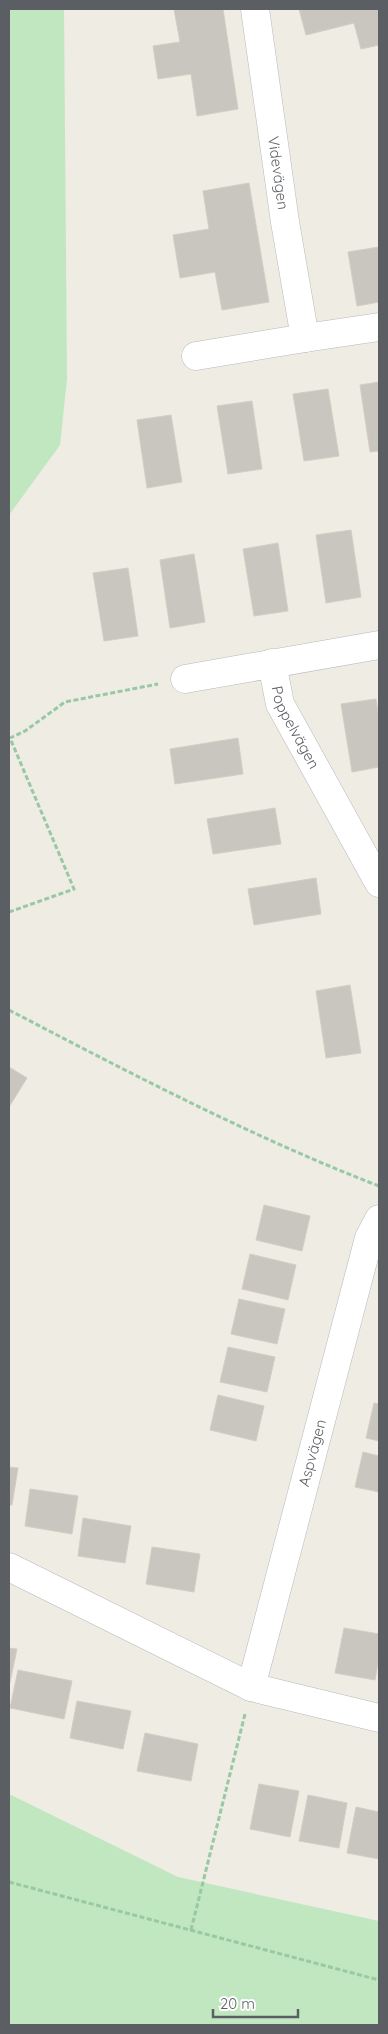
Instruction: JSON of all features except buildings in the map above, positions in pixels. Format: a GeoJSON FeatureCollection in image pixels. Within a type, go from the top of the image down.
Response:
{"type":"FeatureCollection","features":[{"type":"Feature","properties":{"kind":"street","name":"Videvägen"},"geometry":{"type":"LineString","coordinates":[[255,9],[285,222],[305,338]]}},
{"type":"Feature","properties":{"kind":"street"},"geometry":{"type":"LineString","coordinates":[[196,356],[379,327]]}},
{"type":"Feature","properties":{"kind":"street","name":"Poppelvägen"},"geometry":{"type":"LineString","coordinates":[[379,645],[272,663],[280,704],[379,884]]}},
{"type":"Feature","properties":{"kind":"street"},"geometry":{"type":"LineString","coordinates":[[185,679],[272,663]]}},
{"type":"Feature","properties":{"kind":"street","name":"Aspvägen"},"geometry":{"type":"LineString","coordinates":[[251,1687],[369,1238],[379,1219]]}},
{"type":"Feature","properties":{"kind":"street"},"geometry":{"type":"LineString","coordinates":[[9,1567],[251,1687],[379,1718]]}},
{"type":"Feature","properties":{"kind":"path"},"geometry":{"type":"LineString","coordinates":[[9,912],[74,889],[10,738],[25,731],[65,702],[185,679]]}},
{"type":"Feature","properties":{"kind":"path"},"geometry":{"type":"LineString","coordinates":[[9,1010],[138,1077],[337,1170],[379,1186]]}},
{"type":"Feature","properties":{"kind":"path"},"geometry":{"type":"LineString","coordinates":[[191,1930],[251,1687]]}},
{"type":"Feature","properties":{"kind":"path"},"geometry":{"type":"LineString","coordinates":[[9,1882],[379,1980]]}},
{"type":"Feature","properties":{"kind":"green space"},"geometry":{"type":"Polygon","coordinates":[[[9,9],[64,9],[67,379],[60,445],[9,515],[9,9]]]}},
{"type":"Feature","properties":{"kind":"green space"},"geometry":{"type":"Polygon","coordinates":[[[9,1794],[178,1877],[379,1921],[379,2025],[9,2025],[9,1794]]]}}]}
